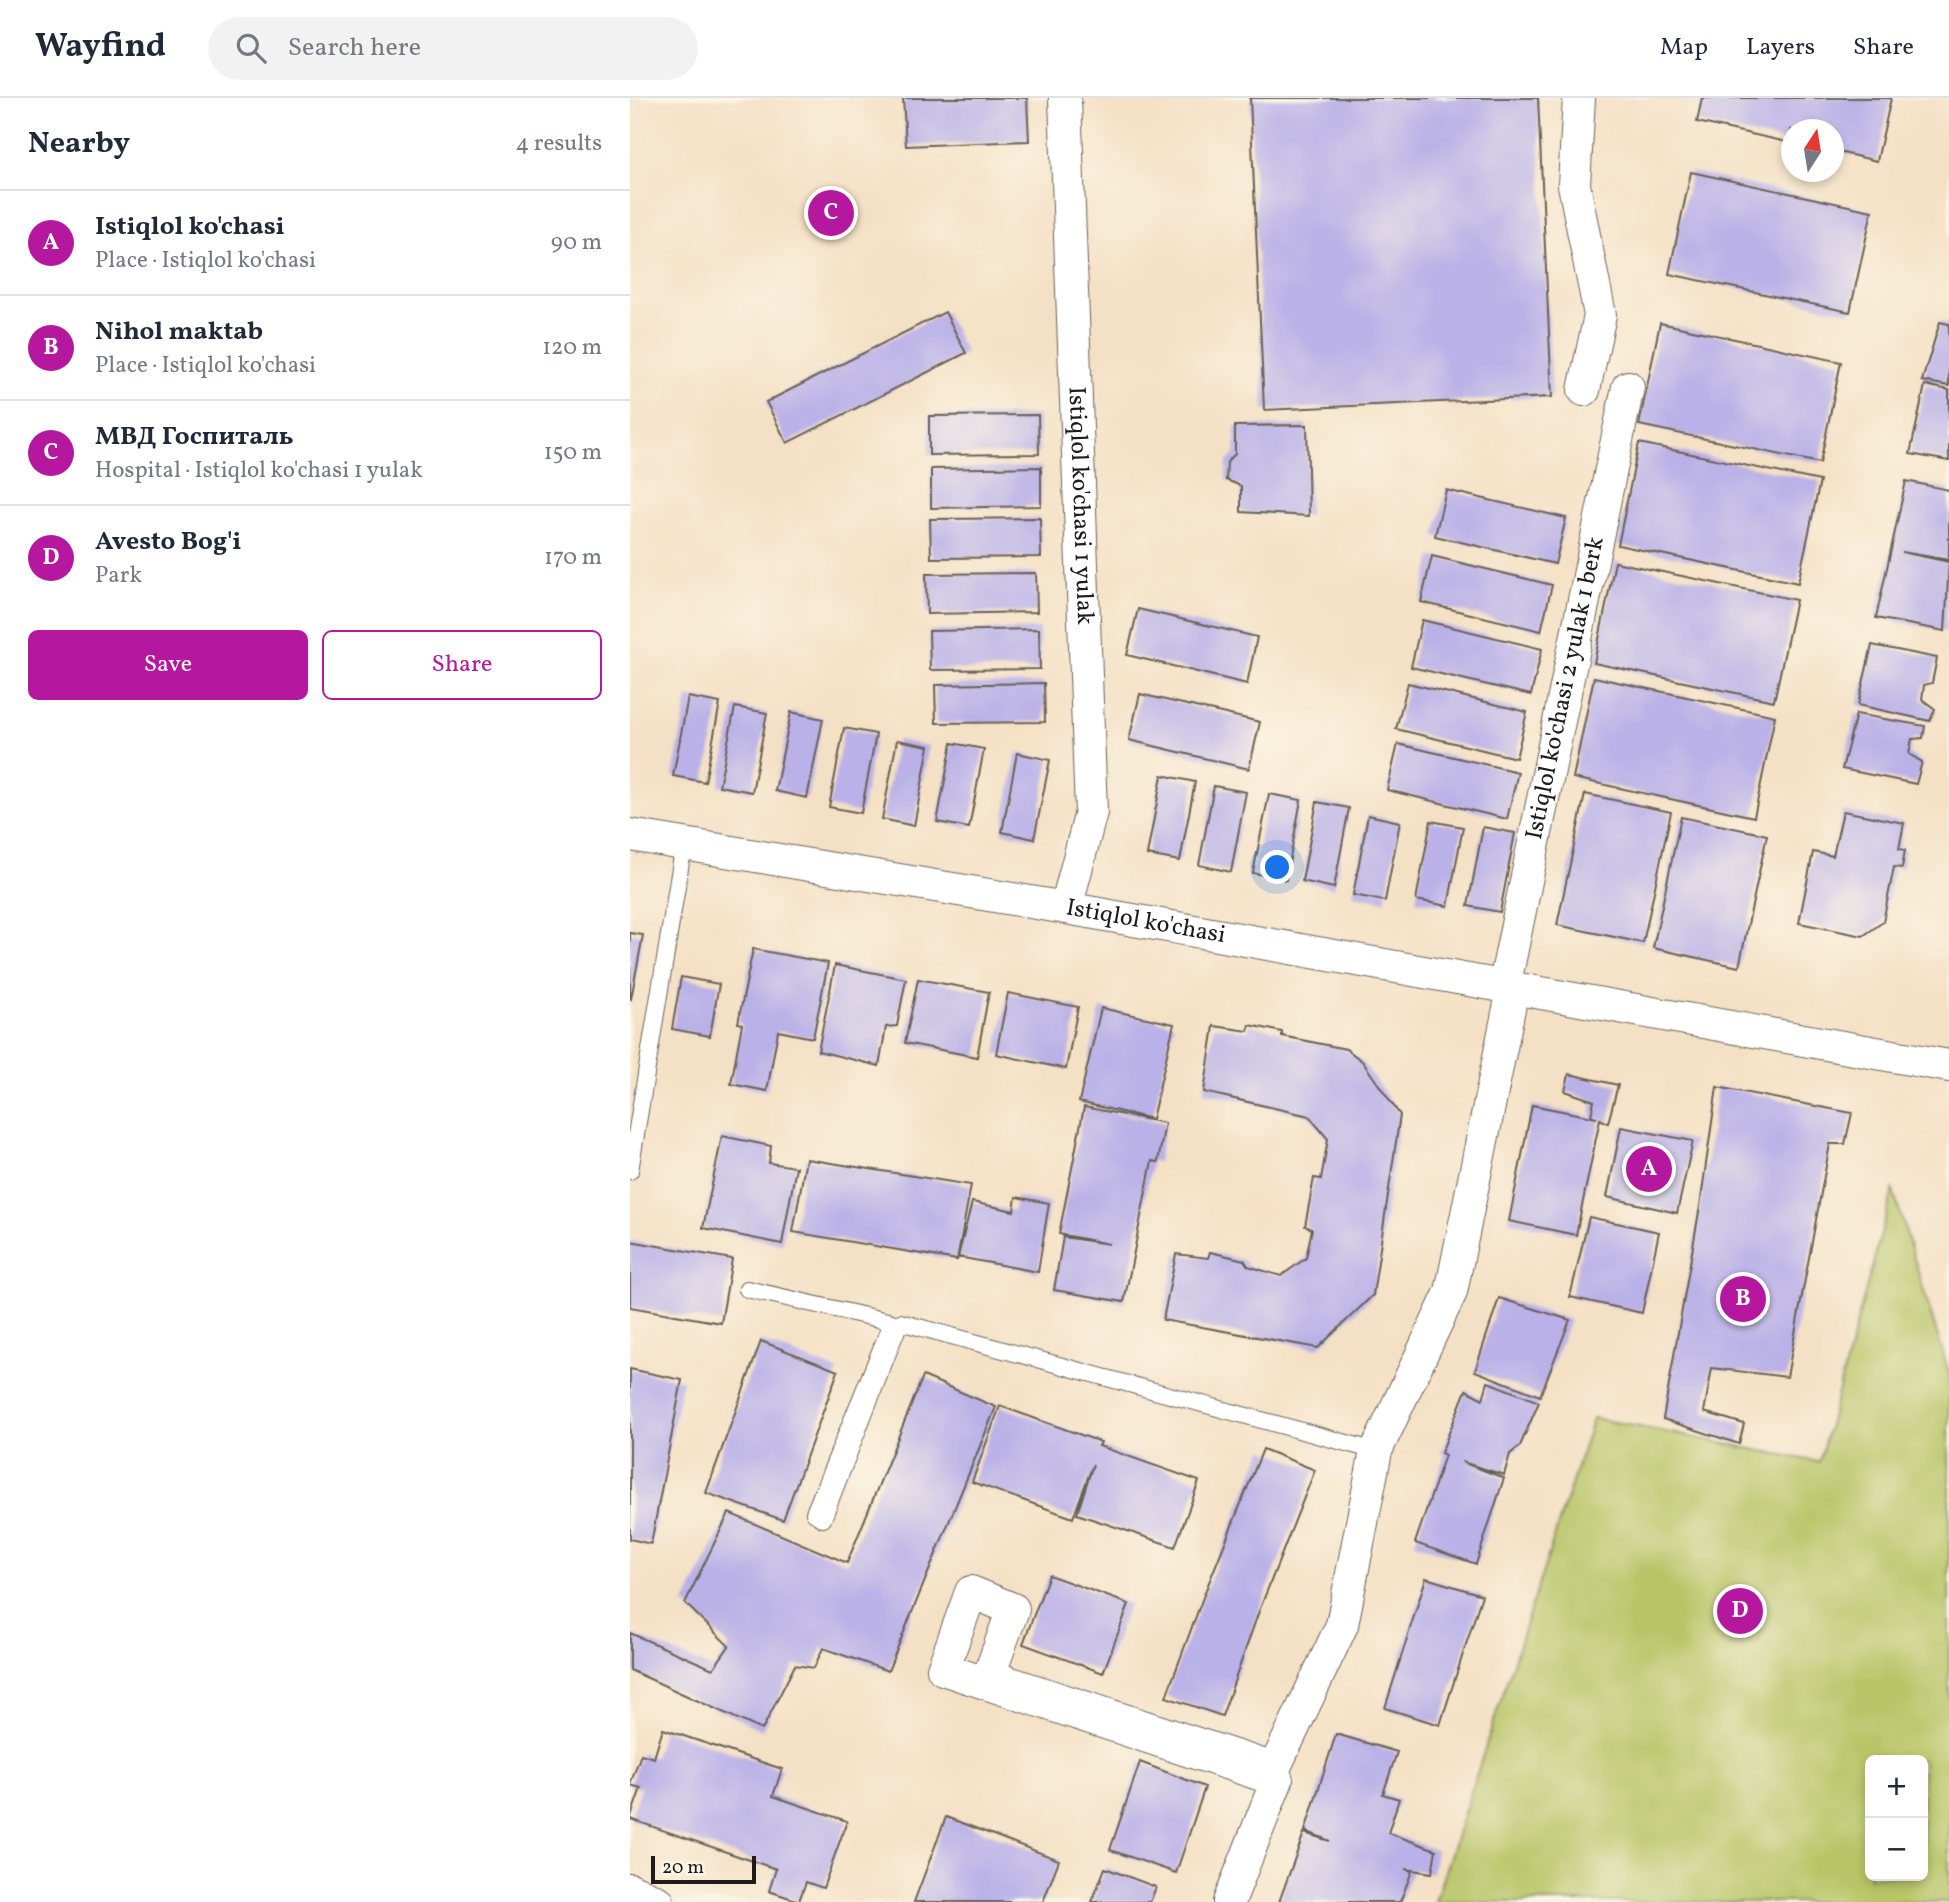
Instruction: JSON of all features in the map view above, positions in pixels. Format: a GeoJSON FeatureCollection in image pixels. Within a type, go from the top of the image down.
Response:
{"type":"FeatureCollection","features":[{"type":"Feature","properties":{"kind":"street","name":"Istiqlol ko'chasi 1 yulak"},"geometry":{"type":"LineString","coordinates":[[1065,98],[1091,812],[1066,908]]}},
{"type":"Feature","properties":{"kind":"street"},"geometry":{"type":"LineString","coordinates":[[1579,98],[1574,185],[1600,315],[1584,390]]}},
{"type":"Feature","properties":{"kind":"street","name":"Istiqlol ko'chasi 2 yulak 1 berk"},"geometry":{"type":"LineString","coordinates":[[1229,1902],[1277,1780],[943,1670],[971,1592],[1013,1609],[989,1676],[1274,1769],[1342,1625],[1376,1451],[1451,1292],[1508,988],[1628,387]]}},
{"type":"Feature","properties":{"kind":"street","name":"Istiqlol ko'chasi"},"geometry":{"type":"LineString","coordinates":[[630,835],[1066,908],[1949,1066]]}},
{"type":"Feature","properties":{"kind":"street"},"geometry":{"type":"LineString","coordinates":[[630,1889],[658,1902]]}},
{"type":"Feature","properties":{"kind":"lane"},"geometry":{"type":"LineString","coordinates":[[630,1171],[684,844]]}},
{"type":"Feature","properties":{"kind":"lane"},"geometry":{"type":"LineString","coordinates":[[747,1289],[892,1322],[814,1513],[823,1520],[900,1322],[1376,1451]]}},
{"type":"Feature","properties":{"kind":"green space"},"geometry":{"type":"Polygon","coordinates":[[[1893,1190],[1949,1373],[1949,1902],[1435,1902],[1593,1418],[1819,1462],[1893,1190]]]}},
{"type":"Feature","properties":{"kind":"building"},"geometry":{"type":"Polygon","coordinates":[[[903,98],[1027,98],[1029,141],[906,146],[903,98]]]}},
{"type":"Feature","properties":{"kind":"building"},"geometry":{"type":"Polygon","coordinates":[[[1250,98],[1538,98],[1552,397],[1264,410],[1250,98]]]}},
{"type":"Feature","properties":{"kind":"building"},"geometry":{"type":"Polygon","coordinates":[[[1702,98],[1891,98],[1877,161],[1844,153],[1844,119],[1781,119],[1781,141],[1697,122],[1702,98]]]}},
{"type":"Feature","properties":{"kind":"building"},"geometry":{"type":"Polygon","coordinates":[[[1691,172],[1872,211],[1850,312],[1669,274],[1691,172]]]}},
{"type":"Feature","properties":{"kind":"building"},"geometry":{"type":"Polygon","coordinates":[[[945,312],[966,353],[787,443],[766,402],[945,312]]]}},
{"type":"Feature","properties":{"kind":"building"},"geometry":{"type":"Polygon","coordinates":[[[1940,322],[1949,324],[1949,386],[1922,381],[1940,322]]]}},
{"type":"Feature","properties":{"kind":"building"},"geometry":{"type":"Polygon","coordinates":[[[1660,323],[1841,362],[1820,463],[1639,425],[1660,323]]]}},
{"type":"Feature","properties":{"kind":"building"},"geometry":{"type":"Polygon","coordinates":[[[1925,385],[1949,390],[1949,461],[1910,454],[1925,385]]]}},
{"type":"Feature","properties":{"kind":"building"},"geometry":{"type":"Polygon","coordinates":[[[1038,415],[1039,454],[929,455],[929,416],[1038,415]]]}},
{"type":"Feature","properties":{"kind":"building"},"geometry":{"type":"Polygon","coordinates":[[[1307,425],[1309,516],[1241,512],[1241,486],[1226,480],[1227,462],[1235,454],[1235,426],[1307,425]]]}},
{"type":"Feature","properties":{"kind":"building"},"geometry":{"type":"Polygon","coordinates":[[[1639,443],[1820,481],[1798,583],[1618,545],[1639,443]]]}},
{"type":"Feature","properties":{"kind":"building"},"geometry":{"type":"Polygon","coordinates":[[[1041,467],[1041,506],[931,508],[931,469],[1041,467]]]}},
{"type":"Feature","properties":{"kind":"building"},"geometry":{"type":"Polygon","coordinates":[[[1906,481],[1949,490],[1949,560],[1902,552],[1949,562],[1945,631],[1876,618],[1906,481]]]}},
{"type":"Feature","properties":{"kind":"building"},"geometry":{"type":"Polygon","coordinates":[[[1446,490],[1566,518],[1555,564],[1435,536],[1446,490]]]}},
{"type":"Feature","properties":{"kind":"building"},"geometry":{"type":"Polygon","coordinates":[[[1040,518],[1041,557],[931,558],[930,519],[1040,518]]]}},
{"type":"Feature","properties":{"kind":"building"},"geometry":{"type":"Polygon","coordinates":[[[1432,556],[1552,585],[1541,631],[1421,602],[1432,556]]]}},
{"type":"Feature","properties":{"kind":"building"},"geometry":{"type":"Polygon","coordinates":[[[1615,562],[1796,600],[1774,701],[1594,663],[1615,562]]]}},
{"type":"Feature","properties":{"kind":"building"},"geometry":{"type":"Polygon","coordinates":[[[1036,573],[1037,612],[927,614],[926,574],[1036,573]]]}},
{"type":"Feature","properties":{"kind":"building"},"geometry":{"type":"Polygon","coordinates":[[[1138,609],[1257,637],[1247,684],[1127,655],[1138,609]]]}},
{"type":"Feature","properties":{"kind":"building"},"geometry":{"type":"Polygon","coordinates":[[[1422,620],[1542,649],[1531,695],[1411,667],[1422,620]]]}},
{"type":"Feature","properties":{"kind":"building"},"geometry":{"type":"Polygon","coordinates":[[[1039,629],[1040,669],[930,670],[929,631],[1039,629]]]}},
{"type":"Feature","properties":{"kind":"building"},"geometry":{"type":"Polygon","coordinates":[[[1872,645],[1937,658],[1932,683],[1924,685],[1922,699],[1935,709],[1930,721],[1858,705],[1872,645]]]}},
{"type":"Feature","properties":{"kind":"building"},"geometry":{"type":"Polygon","coordinates":[[[1594,677],[1775,716],[1754,817],[1573,778],[1594,677]]]}},
{"type":"Feature","properties":{"kind":"building"},"geometry":{"type":"Polygon","coordinates":[[[1044,683],[1045,722],[936,723],[935,685],[1044,683]]]}},
{"type":"Feature","properties":{"kind":"building"},"geometry":{"type":"Polygon","coordinates":[[[1408,683],[1527,712],[1516,758],[1396,729],[1408,683]]]}},
{"type":"Feature","properties":{"kind":"building"},"geometry":{"type":"Polygon","coordinates":[[[1140,694],[1260,722],[1249,769],[1129,740],[1140,694]]]}},
{"type":"Feature","properties":{"kind":"building"},"geometry":{"type":"Polygon","coordinates":[[[688,697],[720,703],[705,782],[673,776],[688,697]]]}},
{"type":"Feature","properties":{"kind":"building"},"geometry":{"type":"Polygon","coordinates":[[[735,707],[767,713],[752,792],[719,786],[735,707]]]}},
{"type":"Feature","properties":{"kind":"building"},"geometry":{"type":"Polygon","coordinates":[[[791,712],[823,719],[807,798],[775,791],[791,712]]]}},
{"type":"Feature","properties":{"kind":"building"},"geometry":{"type":"Polygon","coordinates":[[[1856,714],[1925,726],[1923,738],[1912,739],[1909,754],[1922,762],[1916,784],[1842,769],[1856,714]]]}},
{"type":"Feature","properties":{"kind":"building"},"geometry":{"type":"Polygon","coordinates":[[[844,728],[876,734],[861,813],[829,807],[844,728]]]}},
{"type":"Feature","properties":{"kind":"building"},"geometry":{"type":"Polygon","coordinates":[[[897,740],[929,746],[914,826],[882,819],[897,740]]]}},
{"type":"Feature","properties":{"kind":"building"},"geometry":{"type":"Polygon","coordinates":[[[952,743],[984,749],[969,828],[937,822],[952,743]]]}},
{"type":"Feature","properties":{"kind":"building"},"geometry":{"type":"Polygon","coordinates":[[[1398,744],[1518,772],[1507,819],[1387,790],[1398,744]]]}},
{"type":"Feature","properties":{"kind":"building"},"geometry":{"type":"Polygon","coordinates":[[[1017,753],[1050,760],[1034,839],[1002,832],[1017,753]]]}},
{"type":"Feature","properties":{"kind":"building"},"geometry":{"type":"Polygon","coordinates":[[[1162,775],[1195,782],[1180,861],[1147,855],[1162,775]]]}},
{"type":"Feature","properties":{"kind":"building"},"geometry":{"type":"Polygon","coordinates":[[[1214,786],[1246,792],[1231,872],[1199,865],[1214,786]]]}},
{"type":"Feature","properties":{"kind":"building"},"geometry":{"type":"Polygon","coordinates":[[[1269,794],[1301,800],[1286,880],[1253,873],[1269,794]]]}},
{"type":"Feature","properties":{"kind":"building"},"geometry":{"type":"Polygon","coordinates":[[[1585,794],[1671,812],[1643,943],[1557,925],[1585,794]]]}},
{"type":"Feature","properties":{"kind":"building"},"geometry":{"type":"Polygon","coordinates":[[[1317,802],[1349,808],[1334,888],[1302,881],[1317,802]]]}},
{"type":"Feature","properties":{"kind":"building"},"geometry":{"type":"Polygon","coordinates":[[[1843,811],[1904,823],[1899,849],[1905,850],[1902,868],[1894,867],[1883,922],[1863,936],[1799,923],[1813,852],[1833,856],[1843,811]]]}},
{"type":"Feature","properties":{"kind":"building"},"geometry":{"type":"Polygon","coordinates":[[[1368,815],[1400,822],[1385,901],[1353,895],[1368,815]]]}},
{"type":"Feature","properties":{"kind":"building"},"geometry":{"type":"Polygon","coordinates":[[[1681,817],[1767,835],[1739,967],[1653,948],[1681,817]]]}},
{"type":"Feature","properties":{"kind":"building"},"geometry":{"type":"Polygon","coordinates":[[[1431,821],[1463,827],[1448,906],[1416,900],[1431,821]]]}},
{"type":"Feature","properties":{"kind":"building"},"geometry":{"type":"Polygon","coordinates":[[[1483,827],[1515,833],[1500,912],[1468,906],[1483,827]]]}},
{"type":"Feature","properties":{"kind":"building"},"geometry":{"type":"Polygon","coordinates":[[[630,933],[643,935],[631,999],[630,998],[630,933]]]}},
{"type":"Feature","properties":{"kind":"building"},"geometry":{"type":"Polygon","coordinates":[[[753,949],[828,963],[813,1038],[778,1031],[767,1091],[731,1084],[742,1024],[738,1023],[753,949]]]}},
{"type":"Feature","properties":{"kind":"building"},"geometry":{"type":"Polygon","coordinates":[[[835,965],[906,979],[897,1026],[886,1027],[879,1066],[818,1051],[835,965]]]}},
{"type":"Feature","properties":{"kind":"building"},"geometry":{"type":"Polygon","coordinates":[[[681,977],[719,984],[710,1036],[672,1029],[681,977]]]}},
{"type":"Feature","properties":{"kind":"building"},"geometry":{"type":"Polygon","coordinates":[[[918,979],[989,992],[977,1057],[905,1043],[918,979]]]}},
{"type":"Feature","properties":{"kind":"building"},"geometry":{"type":"Polygon","coordinates":[[[1008,993],[1078,1007],[1066,1069],[996,1054],[1008,993]]]}},
{"type":"Feature","properties":{"kind":"building"},"geometry":{"type":"Polygon","coordinates":[[[1101,1008],[1174,1024],[1152,1119],[1079,1102],[1101,1008]]]}},
{"type":"Feature","properties":{"kind":"building"},"geometry":{"type":"Polygon","coordinates":[[[1250,1025],[1282,1032],[1282,1036],[1346,1049],[1362,1061],[1400,1115],[1373,1295],[1318,1348],[1163,1320],[1176,1254],[1208,1258],[1210,1252],[1244,1260],[1248,1266],[1281,1276],[1306,1258],[1312,1229],[1305,1226],[1314,1178],[1321,1179],[1328,1139],[1309,1116],[1204,1092],[1214,1026],[1248,1031],[1250,1025]]]}},
{"type":"Feature","properties":{"kind":"building"},"geometry":{"type":"Polygon","coordinates":[[[1569,1074],[1618,1085],[1608,1123],[1600,1119],[1576,1235],[1509,1221],[1532,1105],[1597,1118],[1591,1115],[1594,1101],[1565,1091],[1569,1074]]]}},
{"type":"Feature","properties":{"kind":"building"},"geometry":{"type":"Polygon","coordinates":[[[1717,1087],[1852,1113],[1845,1144],[1830,1144],[1787,1377],[1712,1368],[1704,1412],[1744,1424],[1739,1444],[1663,1419],[1700,1206],[1717,1087]]]}},
{"type":"Feature","properties":{"kind":"building"},"geometry":{"type":"Polygon","coordinates":[[[1084,1107],[1165,1123],[1158,1162],[1152,1161],[1124,1302],[1054,1290],[1063,1237],[1109,1244],[1059,1234],[1084,1107]]]}},
{"type":"Feature","properties":{"kind":"building"},"geometry":{"type":"Polygon","coordinates":[[[1621,1127],[1693,1141],[1677,1213],[1607,1197],[1621,1127]]]}},
{"type":"Feature","properties":{"kind":"building"},"geometry":{"type":"Polygon","coordinates":[[[722,1136],[771,1146],[769,1163],[796,1167],[782,1244],[703,1228],[722,1136]]]}},
{"type":"Feature","properties":{"kind":"building"},"geometry":{"type":"Polygon","coordinates":[[[806,1159],[971,1185],[957,1260],[793,1232],[806,1159]]]}},
{"type":"Feature","properties":{"kind":"building"},"geometry":{"type":"Polygon","coordinates":[[[1016,1197],[1049,1203],[1038,1272],[958,1257],[972,1202],[1014,1211],[1016,1197]]]}},
{"type":"Feature","properties":{"kind":"building"},"geometry":{"type":"Polygon","coordinates":[[[1589,1217],[1659,1232],[1642,1313],[1570,1297],[1589,1217]]]}},
{"type":"Feature","properties":{"kind":"building"},"geometry":{"type":"Polygon","coordinates":[[[630,1241],[732,1259],[721,1323],[630,1307],[630,1241]]]}},
{"type":"Feature","properties":{"kind":"building"},"geometry":{"type":"Polygon","coordinates":[[[1499,1298],[1570,1320],[1540,1396],[1475,1371],[1499,1298]]]}},
{"type":"Feature","properties":{"kind":"building"},"geometry":{"type":"Polygon","coordinates":[[[761,1341],[838,1371],[783,1520],[706,1493],[761,1341]]]}},
{"type":"Feature","properties":{"kind":"building"},"geometry":{"type":"Polygon","coordinates":[[[630,1369],[682,1380],[651,1544],[630,1539],[630,1369]]]}},
{"type":"Feature","properties":{"kind":"building"},"geometry":{"type":"Polygon","coordinates":[[[923,1376],[996,1407],[888,1671],[823,1648],[814,1668],[795,1665],[762,1730],[630,1670],[630,1633],[713,1669],[729,1646],[685,1603],[729,1513],[847,1563],[923,1376]]]}},
{"type":"Feature","properties":{"kind":"building"},"geometry":{"type":"Polygon","coordinates":[[[1488,1382],[1539,1402],[1520,1446],[1510,1454],[1504,1475],[1462,1462],[1504,1478],[1476,1564],[1415,1543],[1445,1455],[1441,1453],[1466,1390],[1483,1399],[1488,1382]]]}},
{"type":"Feature","properties":{"kind":"building"},"geometry":{"type":"Polygon","coordinates":[[[1000,1406],[1101,1442],[1099,1446],[1199,1481],[1175,1547],[1077,1514],[1093,1464],[1073,1518],[972,1482],[1000,1406]]]}},
{"type":"Feature","properties":{"kind":"building"},"geometry":{"type":"Polygon","coordinates":[[[1263,1449],[1315,1470],[1259,1611],[1222,1716],[1166,1697],[1263,1449]]]}},
{"type":"Feature","properties":{"kind":"building"},"geometry":{"type":"Polygon","coordinates":[[[1049,1575],[1129,1604],[1103,1673],[1023,1644],[1049,1575]]]}},
{"type":"Feature","properties":{"kind":"building"},"geometry":{"type":"Polygon","coordinates":[[[1426,1578],[1482,1595],[1440,1725],[1385,1708],[1426,1578]]]}},
{"type":"Feature","properties":{"kind":"building"},"geometry":{"type":"Polygon","coordinates":[[[663,1729],[782,1769],[773,1796],[847,1821],[823,1888],[806,1882],[799,1901],[769,1891],[776,1869],[630,1819],[641,1788],[630,1785],[641,1754],[654,1758],[663,1729]]]}},
{"type":"Feature","properties":{"kind":"building"},"geometry":{"type":"Polygon","coordinates":[[[1336,1734],[1397,1752],[1383,1794],[1399,1799],[1388,1833],[1436,1850],[1432,1873],[1405,1869],[1412,1871],[1400,1902],[1279,1902],[1304,1833],[1330,1841],[1305,1831],[1336,1734]]]}},
{"type":"Feature","properties":{"kind":"building"},"geometry":{"type":"Polygon","coordinates":[[[1140,1762],[1205,1787],[1176,1873],[1110,1850],[1140,1762]]]}},
{"type":"Feature","properties":{"kind":"building"},"geometry":{"type":"Polygon","coordinates":[[[946,1817],[1059,1860],[1043,1902],[914,1902],[946,1817]]]}},
{"type":"Feature","properties":{"kind":"building"},"geometry":{"type":"Polygon","coordinates":[[[1105,1868],[1156,1887],[1150,1902],[1092,1902],[1105,1868]]]}},
{"type":"Feature","properties":{"kind":"place","name":"МВД Госпиталь"},"geometry":{"type":"Point","coordinates":[831,213]}},
{"type":"Feature","properties":{"kind":"place","name":"Istiqlol ko'chasi"},"geometry":{"type":"Point","coordinates":[1649,1169]}},
{"type":"Feature","properties":{"kind":"place","name":"Nihol maktab"},"geometry":{"type":"Point","coordinates":[1743,1299]}},
{"type":"Feature","properties":{"kind":"place","name":"Avesto Bog'i"},"geometry":{"type":"Point","coordinates":[1740,1611]}}]}
